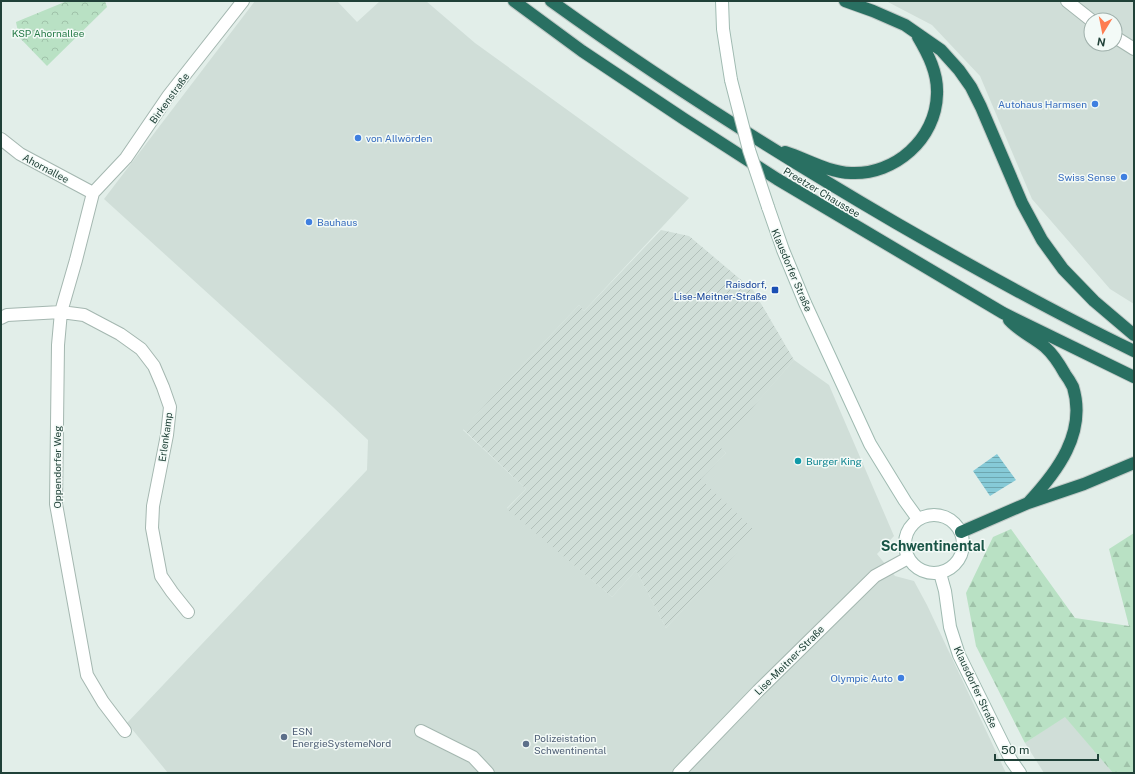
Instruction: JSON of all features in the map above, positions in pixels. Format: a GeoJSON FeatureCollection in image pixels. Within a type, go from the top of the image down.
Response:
{"type":"FeatureCollection","features":[{"type":"Feature","properties":{"kind":"highway","name":"Preetzer Chaussee"},"geometry":{"type":"LineString","coordinates":[[514,1],[582,51],[684,120],[777,179],[1003,313],[1134,377]]}},
{"type":"Feature","properties":{"kind":"highway","name":"Preetzer Chaussee"},"geometry":{"type":"LineString","coordinates":[[551,1],[609,43],[814,176],[978,270],[1134,351]]}},
{"type":"Feature","properties":{"kind":"highway"},"geometry":{"type":"LineString","coordinates":[[845,1],[891,18],[904,25],[941,50],[959,70],[971,87],[981,107],[1022,203],[1042,240],[1063,269],[1094,301],[1134,335]]}},
{"type":"Feature","properties":{"kind":"highway"},"geometry":{"type":"LineString","coordinates":[[766,145],[803,158],[828,170],[851,173],[871,172],[901,160],[924,137],[933,116],[937,94],[933,68],[928,54],[915,33]]}},
{"type":"Feature","properties":{"kind":"highway"},"geometry":{"type":"LineString","coordinates":[[1003,313],[1017,329],[1046,348],[1061,366],[1072,387],[1076,410],[1074,433],[1064,457],[1047,482],[1028,503]]}},
{"type":"Feature","properties":{"kind":"highway"},"geometry":{"type":"LineString","coordinates":[[961,532],[1028,503],[1084,484],[1134,463]]}},
{"type":"Feature","properties":{"kind":"street","name":"Birkenstraße"},"geometry":{"type":"LineString","coordinates":[[93,193],[126,158],[169,95],[243,1]]}},
{"type":"Feature","properties":{"kind":"street","name":"Klausdorfer Straße"},"geometry":{"type":"LineString","coordinates":[[722,1],[723,30],[731,80],[749,150],[783,250],[805,303],[870,444],[905,501],[918,519]]}},
{"type":"Feature","properties":{"kind":"street"},"geometry":{"type":"LineString","coordinates":[[1067,1],[1083,14]]}},
{"type":"Feature","properties":{"kind":"street"},"geometry":{"type":"LineString","coordinates":[[1123,42],[1134,49]]}},
{"type":"Feature","properties":{"kind":"street","name":"Ahornallee"},"geometry":{"type":"LineString","coordinates":[[1,139],[20,154],[93,193]]}},
{"type":"Feature","properties":{"kind":"street","name":"Oppendorfer Weg"},"geometry":{"type":"LineString","coordinates":[[93,193],[61,312],[58,344],[56,504],[87,675],[103,702],[125,731]]}},
{"type":"Feature","properties":{"kind":"street","name":"Erlenkamp"},"geometry":{"type":"LineString","coordinates":[[1,318],[7,315],[61,312],[84,315],[120,334],[141,349],[154,366],[170,407],[167,435],[153,506],[152,528],[161,576],[188,612]]}},
{"type":"Feature","properties":{"kind":"street"},"geometry":{"type":"LineString","coordinates":[[934,514],[943,516],[950,519],[961,532],[963,545],[960,558],[955,565],[948,570],[931,574],[921,571],[913,565],[908,558],[905,549],[906,536],[912,525],[918,519],[934,514]]}},
{"type":"Feature","properties":{"kind":"street","name":"Lise-Meitner-Straße"},"geometry":{"type":"LineString","coordinates":[[679,773],[758,691],[875,576],[908,558]]}},
{"type":"Feature","properties":{"kind":"street","name":"Klausdorfer Straße"},"geometry":{"type":"LineString","coordinates":[[940,573],[945,591],[950,627],[959,655],[1011,760],[1020,773]]}},
{"type":"Feature","properties":{"kind":"street"},"geometry":{"type":"LineString","coordinates":[[421,731],[473,757],[488,773]]}},
{"type":"Feature","properties":{"kind":"shaded area"},"geometry":{"type":"Polygon","coordinates":[[[255,1],[337,1],[357,22],[380,1],[426,1],[475,43],[689,198],[584,311],[579,305],[463,430],[526,489],[507,508],[612,597],[636,570],[666,628],[755,532],[700,479],[726,453],[718,446],[794,360],[829,385],[894,536],[877,554],[895,576],[914,581],[927,605],[1006,773],[168,773],[127,723],[367,470],[368,440],[104,199],[255,1]]]}},
{"type":"Feature","properties":{"kind":"shaded area"},"geometry":{"type":"Polygon","coordinates":[[[886,1],[1134,1],[1134,304],[1110,289],[1032,199],[980,76],[932,25],[886,1]]]}},
{"type":"Feature","properties":{"kind":"shaded area"},"geometry":{"type":"Polygon","coordinates":[[[661,230],[689,236],[753,290],[794,360],[719,446],[726,453],[701,479],[756,532],[666,628],[636,570],[612,597],[507,509],[526,489],[463,429],[579,305],[584,311],[661,230]]]}},
{"type":"Feature","properties":{"kind":"shaded area"},"geometry":{"type":"Polygon","coordinates":[[[1065,716],[1113,773],[1044,773],[1025,743],[1065,716]]]}},
{"type":"Feature","properties":{"kind":"green space","name":"KSP Ahornallee"},"geometry":{"type":"Polygon","coordinates":[[[67,1],[105,1],[107,7],[47,66],[19,37],[16,22],[67,1]]]}},
{"type":"Feature","properties":{"kind":"green space"},"geometry":{"type":"Polygon","coordinates":[[[1011,529],[1075,618],[1129,626],[1109,549],[1134,533],[1134,773],[1113,773],[1065,717],[1025,743],[976,646],[966,593],[993,537],[1011,529]]]}},
{"type":"Feature","properties":{"kind":"water"},"geometry":{"type":"Polygon","coordinates":[[[997,454],[1016,480],[990,496],[973,471],[997,454]]]}},
{"type":"Feature","properties":{"kind":"place","name":"Autohaus Harmsen"},"geometry":{"type":"Point","coordinates":[1095,104]}},
{"type":"Feature","properties":{"kind":"place","name":"von Allwörden"},"geometry":{"type":"Point","coordinates":[358,138]}},
{"type":"Feature","properties":{"kind":"place","name":"Swiss Sense"},"geometry":{"type":"Point","coordinates":[1124,177]}},
{"type":"Feature","properties":{"kind":"place","name":"Bauhaus"},"geometry":{"type":"Point","coordinates":[309,222]}},
{"type":"Feature","properties":{"kind":"place","name":"Raisdorf, Lise-Meitner-Straße"},"geometry":{"type":"Point","coordinates":[775,290]}},
{"type":"Feature","properties":{"kind":"place","name":"Burger King"},"geometry":{"type":"Point","coordinates":[798,461]}},
{"type":"Feature","properties":{"kind":"place","name":"Olympic Auto"},"geometry":{"type":"Point","coordinates":[901,678]}},
{"type":"Feature","properties":{"kind":"place","name":"ESN EnergieSystemeNord"},"geometry":{"type":"Point","coordinates":[284,737]}},
{"type":"Feature","properties":{"kind":"place","name":"Polizeistation Schwentinental"},"geometry":{"type":"Point","coordinates":[526,744]}},
{"type":"Feature","properties":{"kind":"district","name":"Schwentinental"},"geometry":{"type":"Point","coordinates":[933,546]}}]}
